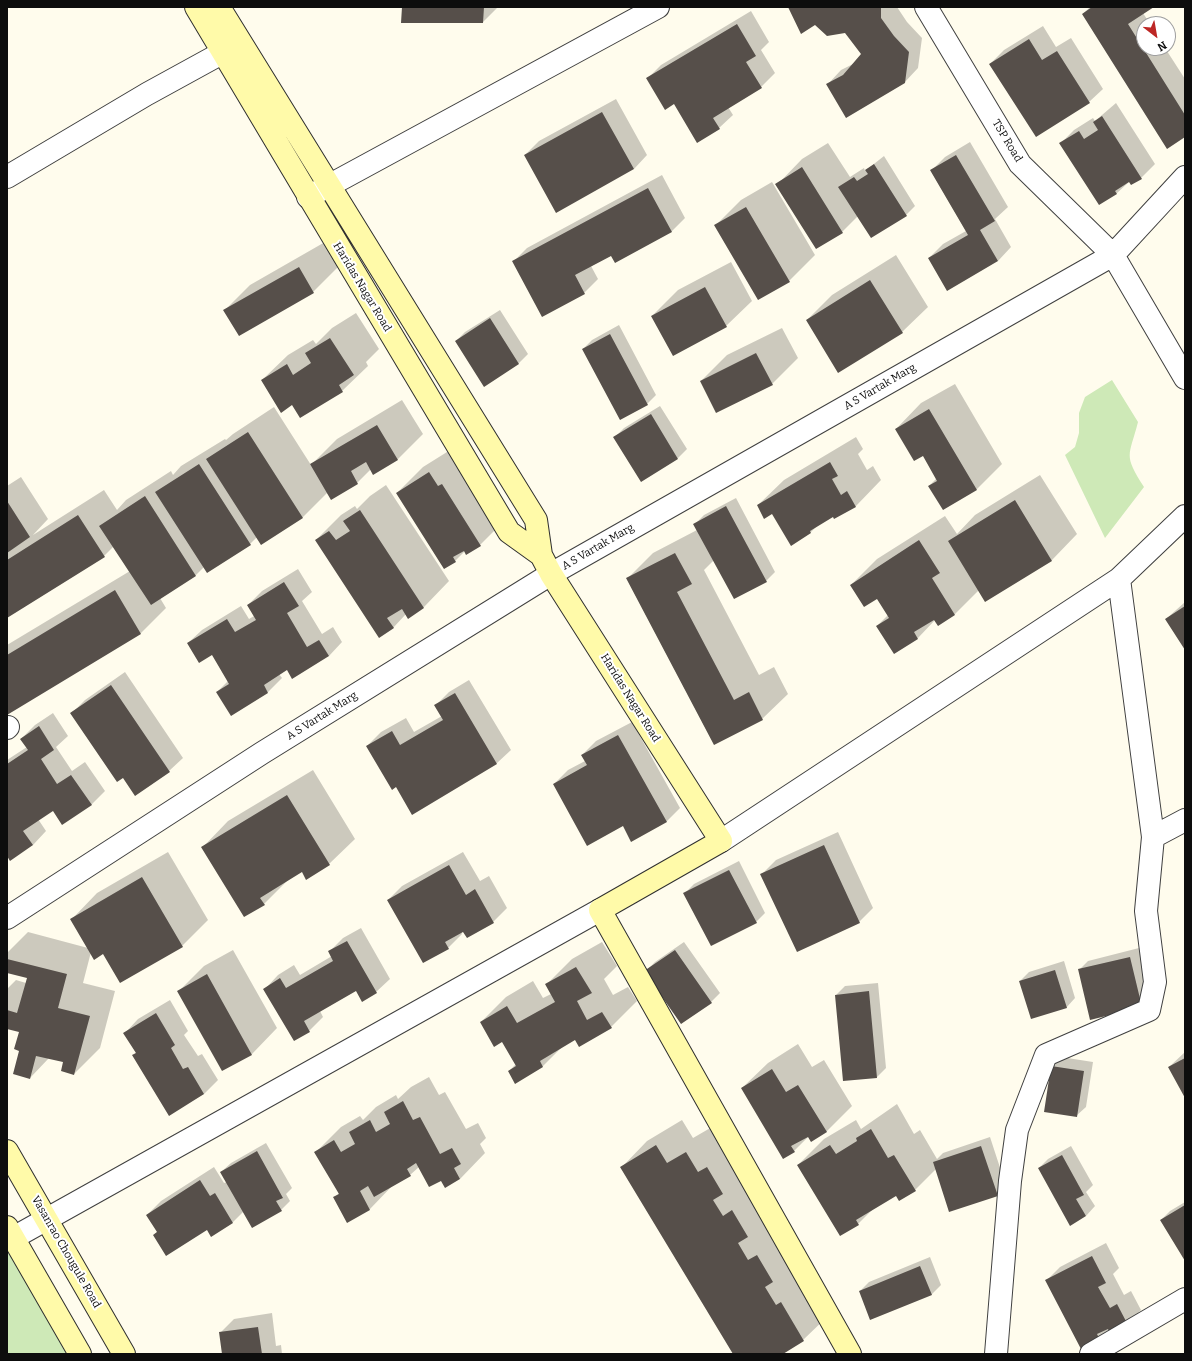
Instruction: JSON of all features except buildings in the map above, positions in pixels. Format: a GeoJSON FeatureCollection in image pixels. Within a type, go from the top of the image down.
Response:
{"type":"FeatureCollection","features":[{"type":"Feature","properties":{"kind":"street","name":"Haridas Nagar Road"},"geometry":{"type":"LineString","coordinates":[[196,7],[232,48],[329,185],[536,520],[546,565]]}},
{"type":"Feature","properties":{"kind":"street","name":"Haridas Nagar Road"},"geometry":{"type":"LineString","coordinates":[[219,7],[232,48],[308,197],[509,532],[546,565],[721,841]]}},
{"type":"Feature","properties":{"kind":"street"},"geometry":{"type":"LineString","coordinates":[[308,197],[658,7]]}},
{"type":"Feature","properties":{"kind":"street","name":"TSP Road"},"geometry":{"type":"LineString","coordinates":[[926,7],[1020,164],[1113,255],[1185,378]]}},
{"type":"Feature","properties":{"kind":"street"},"geometry":{"type":"LineString","coordinates":[[7,178],[147,94],[232,48]]}},
{"type":"Feature","properties":{"kind":"street","name":"A S Vartak Marg"},"geometry":{"type":"LineString","coordinates":[[7,918],[262,753],[546,565],[1113,255],[1185,177]]}},
{"type":"Feature","properties":{"kind":"street"},"geometry":{"type":"LineString","coordinates":[[80,1354],[10,1232],[47,1219],[721,841],[1119,579],[1185,516]]}},
{"type":"Feature","properties":{"kind":"street"},"geometry":{"type":"LineString","coordinates":[[996,1354],[1010,1181],[1017,1130],[1046,1055],[1149,1010],[1155,982],[1146,911],[1153,837],[1119,579]]}},
{"type":"Feature","properties":{"kind":"street"},"geometry":{"type":"LineString","coordinates":[[1153,837],[1185,820]]}},
{"type":"Feature","properties":{"kind":"street"},"geometry":{"type":"LineString","coordinates":[[600,910],[850,1354]]}},
{"type":"Feature","properties":{"kind":"street","name":"Vasanrao Chougule Road"},"geometry":{"type":"LineString","coordinates":[[7,1151],[124,1354]]}},
{"type":"Feature","properties":{"kind":"street"},"geometry":{"type":"LineString","coordinates":[[1091,1354],[1185,1299]]}},
{"type":"Feature","properties":{"kind":"green space"},"geometry":{"type":"Polygon","coordinates":[[[1112,380],[1138,422],[1130,449],[1130,461],[1144,487],[1105,538],[1065,455],[1075,447],[1079,433],[1079,413],[1085,397],[1112,380]]]}},
{"type":"Feature","properties":{"kind":"green space"},"geometry":{"type":"Polygon","coordinates":[[[7,1250],[69,1354],[7,1354],[7,1250]]]}}]}
